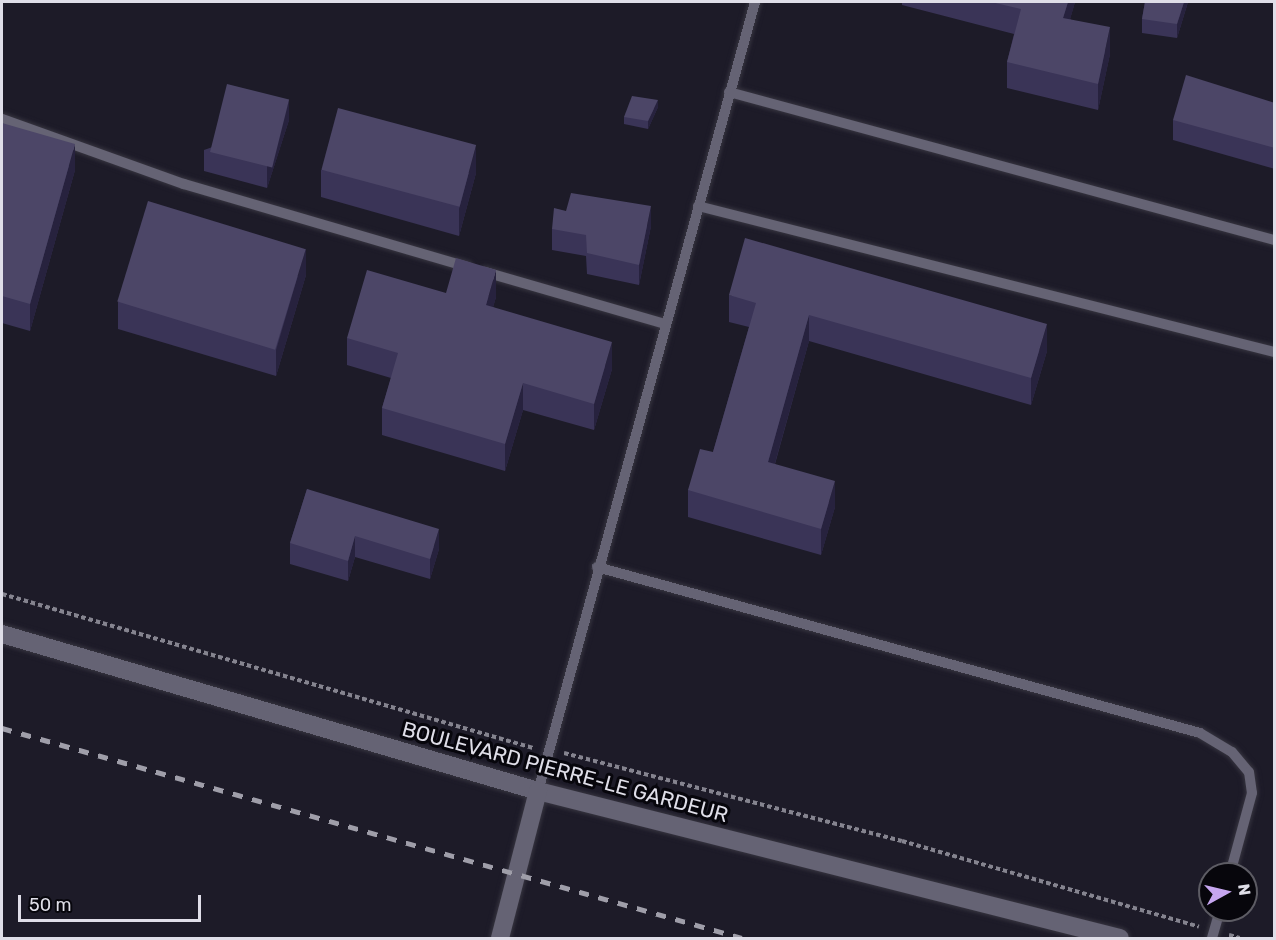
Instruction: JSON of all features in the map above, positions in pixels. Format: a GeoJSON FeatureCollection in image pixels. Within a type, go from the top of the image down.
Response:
{"type":"FeatureCollection","features":[{"type":"Feature","properties":{"kind":"street","name":"BOULEVARD PIERRE-LE GARDEUR"},"geometry":{"type":"LineString","coordinates":[[2,634],[538,791],[1120,939]]}},
{"type":"Feature","properties":{"kind":"street"},"geometry":{"type":"LineString","coordinates":[[500,939],[538,791]]}},
{"type":"Feature","properties":{"kind":"lane"},"geometry":{"type":"LineString","coordinates":[[538,791],[597,567],[754,2]]}},
{"type":"Feature","properties":{"kind":"lane"},"geometry":{"type":"LineString","coordinates":[[729,92],[1275,240]]}},
{"type":"Feature","properties":{"kind":"lane"},"geometry":{"type":"LineString","coordinates":[[2,119],[184,184],[664,324]]}},
{"type":"Feature","properties":{"kind":"lane"},"geometry":{"type":"LineString","coordinates":[[698,206],[1275,352]]}},
{"type":"Feature","properties":{"kind":"lane"},"geometry":{"type":"LineString","coordinates":[[597,567],[1200,733],[1232,752],[1249,772],[1252,793],[1233,862]]}},
{"type":"Feature","properties":{"kind":"path"},"geometry":{"type":"LineString","coordinates":[[2,594],[548,752],[587,755],[1213,935],[1240,939]]}},
{"type":"Feature","properties":{"kind":"building"},"geometry":{"type":"Polygon","coordinates":[[[991,2],[1068,2],[1063,18],[1110,27],[1098,84],[1007,62],[1021,9],[991,2]]]}},
{"type":"Feature","properties":{"kind":"building"},"geometry":{"type":"Polygon","coordinates":[[[1145,2],[1184,2],[1177,24],[1142,19],[1145,2]]]}},
{"type":"Feature","properties":{"kind":"building"},"geometry":{"type":"Polygon","coordinates":[[[1186,75],[1275,103],[1275,148],[1173,120],[1186,75]]]}},
{"type":"Feature","properties":{"kind":"building"},"geometry":{"type":"Polygon","coordinates":[[[227,84],[289,99],[272,167],[210,152],[227,84]]]}},
{"type":"Feature","properties":{"kind":"building"},"geometry":{"type":"Polygon","coordinates":[[[632,96],[658,100],[648,121],[624,117],[632,96]]]}},
{"type":"Feature","properties":{"kind":"building"},"geometry":{"type":"Polygon","coordinates":[[[338,108],[476,145],[460,207],[321,170],[338,108]]]}},
{"type":"Feature","properties":{"kind":"building"},"geometry":{"type":"Polygon","coordinates":[[[2,123],[75,144],[30,304],[2,296],[2,123]]]}},
{"type":"Feature","properties":{"kind":"building"},"geometry":{"type":"Polygon","coordinates":[[[571,193],[651,206],[639,265],[587,253],[586,235],[552,229],[554,208],[566,211],[571,193]]]}},
{"type":"Feature","properties":{"kind":"building"},"geometry":{"type":"Polygon","coordinates":[[[148,201],[306,249],[275,350],[117,301],[148,201]]]}},
{"type":"Feature","properties":{"kind":"building"},"geometry":{"type":"Polygon","coordinates":[[[745,238],[1047,324],[1031,378],[809,315],[768,462],[835,481],[821,529],[688,490],[700,449],[713,452],[756,303],[729,295],[745,238]]]}},
{"type":"Feature","properties":{"kind":"building"},"geometry":{"type":"Polygon","coordinates":[[[456,258],[496,270],[486,305],[612,342],[594,404],[523,383],[505,444],[382,408],[398,353],[347,338],[367,270],[446,293],[456,258]]]}},
{"type":"Feature","properties":{"kind":"building"},"geometry":{"type":"Polygon","coordinates":[[[307,489],[439,529],[430,559],[355,536],[348,561],[290,543],[307,489]]]}},
{"type":"Feature","properties":{"kind":"railway"},"geometry":{"type":"LineString","coordinates":[[2,728],[742,938]]}}]}
